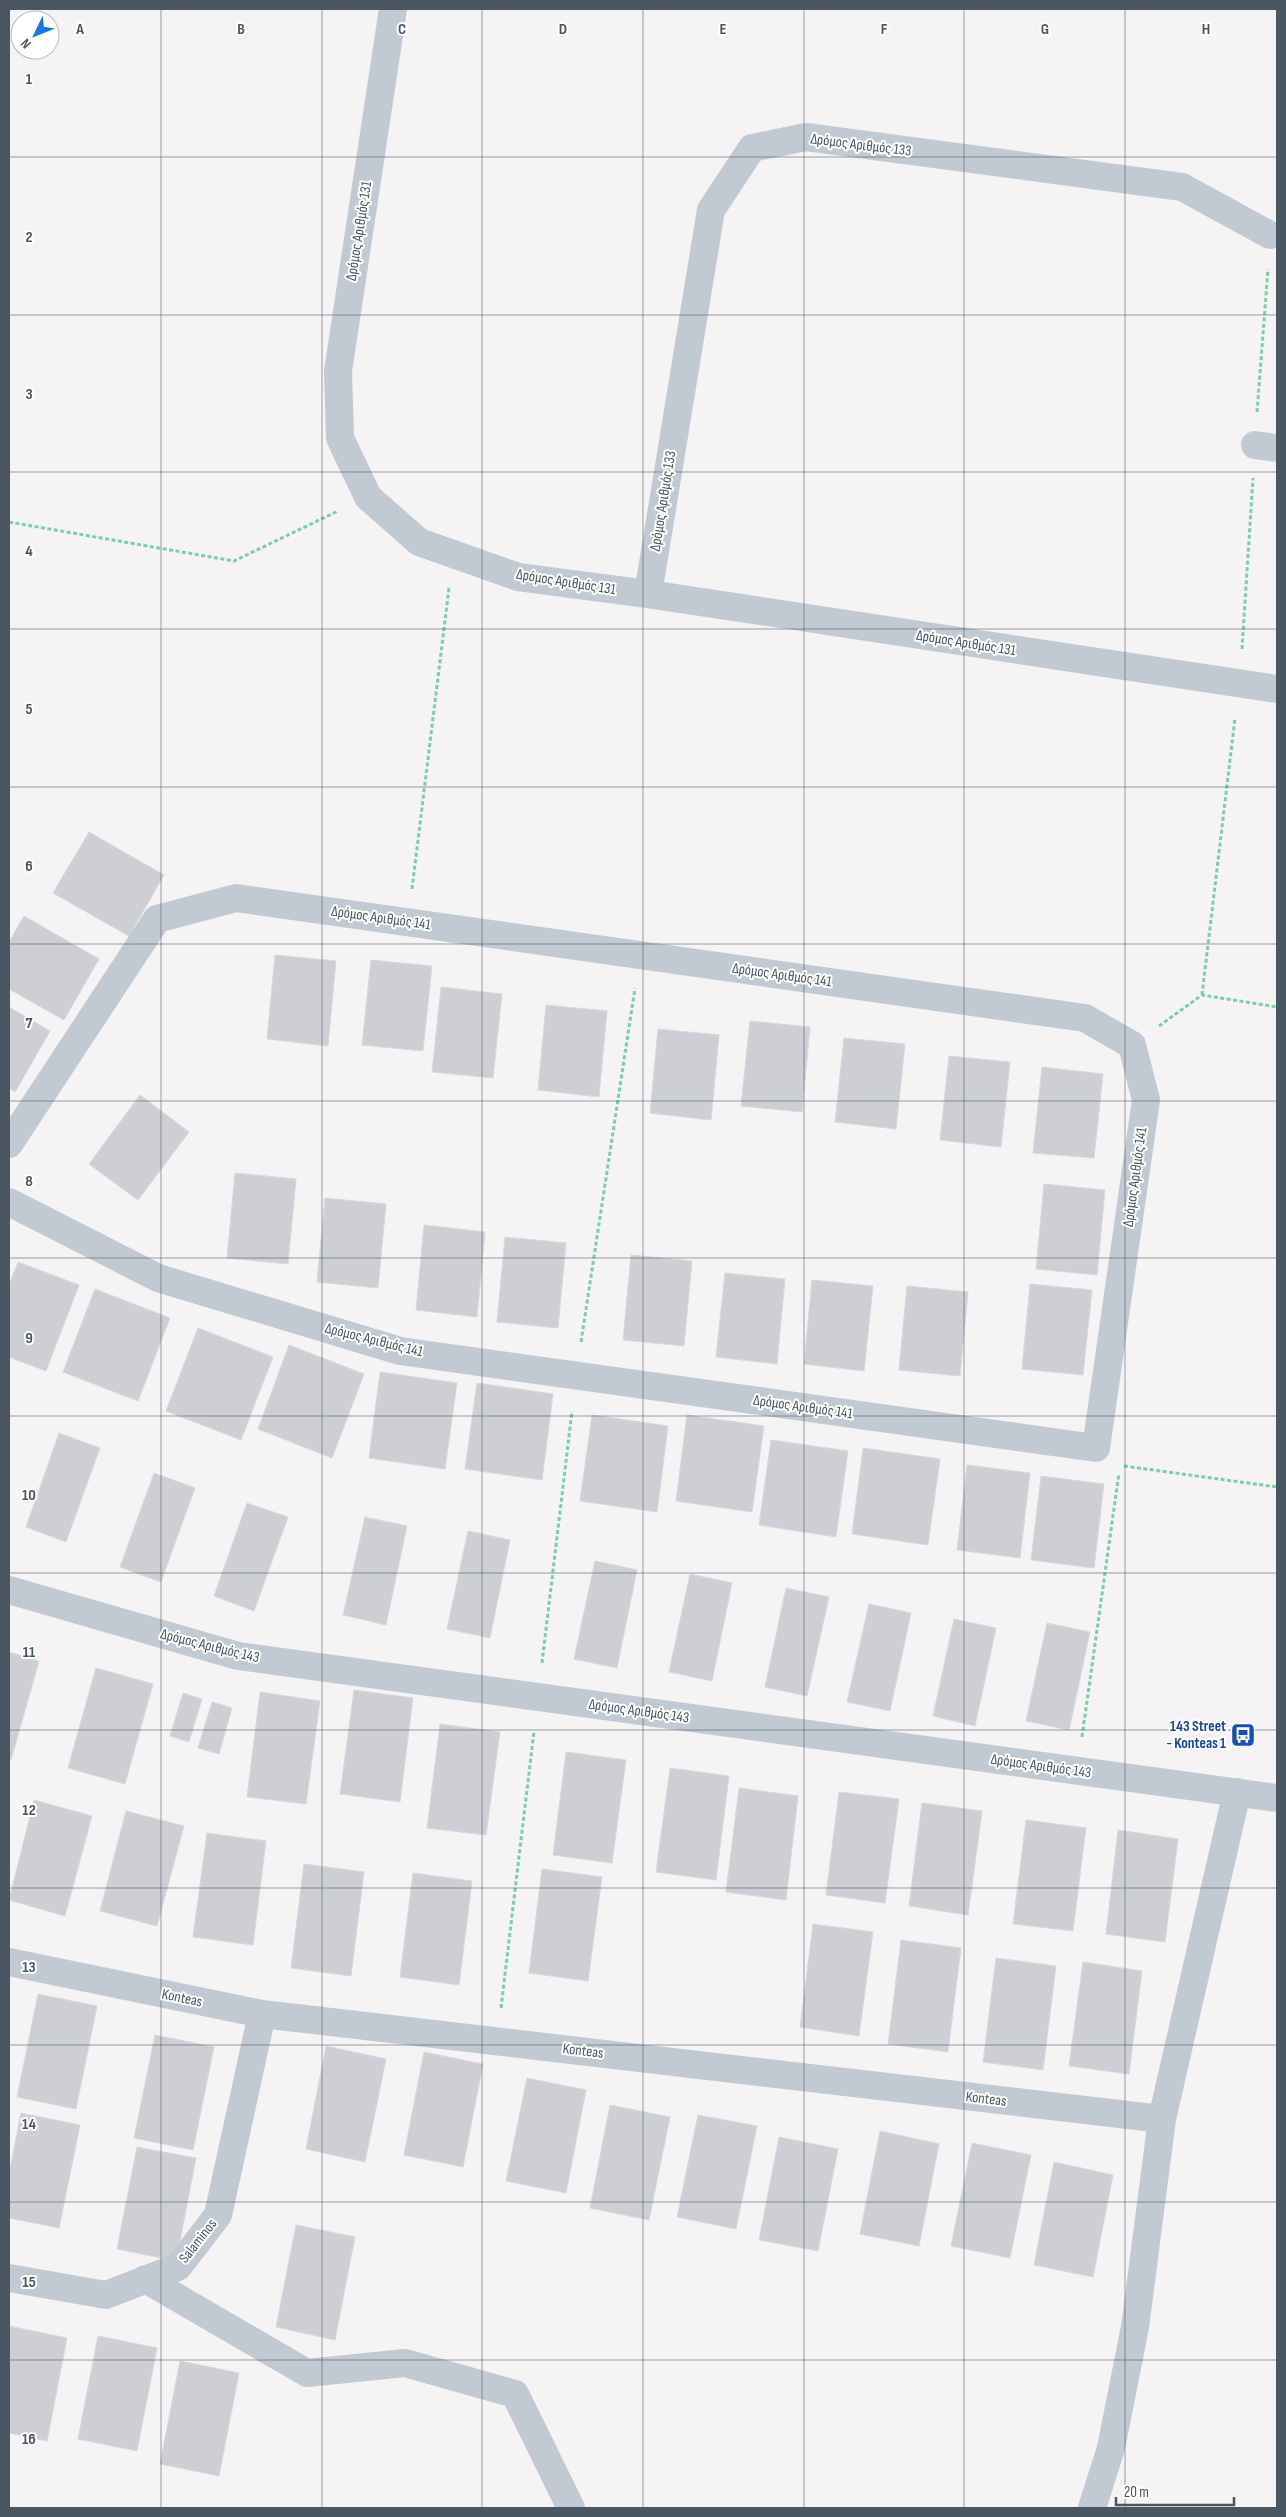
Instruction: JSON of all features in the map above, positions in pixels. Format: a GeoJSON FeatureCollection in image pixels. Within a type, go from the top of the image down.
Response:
{"type":"FeatureCollection","features":[{"type":"Feature","properties":{"kind":"street","name":"Δρόμος Αριθμός 131"},"geometry":{"type":"LineString","coordinates":[[393,9],[338,371],[340,438],[368,497],[419,542],[518,577],[648,594],[1277,689]]}},
{"type":"Feature","properties":{"kind":"street","name":"Δρόμος Αριθμός 133"},"geometry":{"type":"LineString","coordinates":[[648,594],[711,210],[752,148],[806,137],[1182,187],[1270,235]]}},
{"type":"Feature","properties":{"kind":"street","name":"Δρόμος Αριθμός 141"},"geometry":{"type":"LineString","coordinates":[[9,1144],[157,919],[236,898],[1085,1018],[1132,1045],[1146,1100],[1096,1448],[400,1351],[158,1278],[9,1202]]}},
{"type":"Feature","properties":{"kind":"street","name":"Δρόμος Αριθμός 143"},"geometry":{"type":"LineString","coordinates":[[9,1590],[238,1656],[1277,1798]]}},
{"type":"Feature","properties":{"kind":"street"},"geometry":{"type":"LineString","coordinates":[[1092,2508],[1111,2448],[1135,2327],[1162,2119],[1237,1792]]}},
{"type":"Feature","properties":{"kind":"street","name":"Konteas"},"geometry":{"type":"LineString","coordinates":[[9,1962],[262,2014],[1162,2119]]}},
{"type":"Feature","properties":{"kind":"street","name":"Salaminos"},"geometry":{"type":"LineString","coordinates":[[9,2278],[106,2295],[178,2267],[218,2215],[262,2014]]}},
{"type":"Feature","properties":{"kind":"street"},"geometry":{"type":"LineString","coordinates":[[146,2279],[307,2373],[405,2364],[514,2394],[571,2508]]}},
{"type":"Feature","properties":{"kind":"path"},"geometry":{"type":"LineString","coordinates":[[1202,995],[1266,447],[1270,235]]}},
{"type":"Feature","properties":{"kind":"path"},"geometry":{"type":"LineString","coordinates":[[9,522],[234,561],[368,497]]}},
{"type":"Feature","properties":{"kind":"path"},"geometry":{"type":"LineString","coordinates":[[408,922],[453,554]]}},
{"type":"Feature","properties":{"kind":"path"},"geometry":{"type":"LineString","coordinates":[[497,2041],[576,1375],[640,955]]}},
{"type":"Feature","properties":{"kind":"path"},"geometry":{"type":"LineString","coordinates":[[1132,1045],[1202,995],[1277,1007]]}},
{"type":"Feature","properties":{"kind":"path"},"geometry":{"type":"LineString","coordinates":[[1077,1771],[1120,1465],[1277,1487]]}},
{"type":"Feature","properties":{"kind":"building"},"geometry":{"type":"Polygon","coordinates":[[[89,832],[164,875],[129,936],[53,893],[89,832]]]}},
{"type":"Feature","properties":{"kind":"building"},"geometry":{"type":"Polygon","coordinates":[[[24,916],[99,959],[64,1020],[9,989],[9,942],[24,916]]]}},
{"type":"Feature","properties":{"kind":"building"},"geometry":{"type":"Polygon","coordinates":[[[275,955],[336,961],[328,1046],[267,1039],[275,955]]]}},
{"type":"Feature","properties":{"kind":"building"},"geometry":{"type":"Polygon","coordinates":[[[371,960],[432,966],[423,1051],[362,1045],[371,960]]]}},
{"type":"Feature","properties":{"kind":"building"},"geometry":{"type":"Polygon","coordinates":[[[441,987],[502,994],[493,1078],[432,1072],[441,987]]]}},
{"type":"Feature","properties":{"kind":"building"},"geometry":{"type":"Polygon","coordinates":[[[546,1005],[607,1011],[599,1097],[538,1090],[546,1005]]]}},
{"type":"Feature","properties":{"kind":"building"},"geometry":{"type":"Polygon","coordinates":[[[9,1007],[50,1031],[15,1092],[9,1088],[9,1007]]]}},
{"type":"Feature","properties":{"kind":"building"},"geometry":{"type":"Polygon","coordinates":[[[750,1021],[810,1027],[802,1112],[741,1106],[750,1021]]]}},
{"type":"Feature","properties":{"kind":"building"},"geometry":{"type":"Polygon","coordinates":[[[658,1029],[719,1035],[711,1120],[650,1113],[658,1029]]]}},
{"type":"Feature","properties":{"kind":"building"},"geometry":{"type":"Polygon","coordinates":[[[844,1038],[905,1044],[896,1129],[835,1122],[844,1038]]]}},
{"type":"Feature","properties":{"kind":"building"},"geometry":{"type":"Polygon","coordinates":[[[949,1056],[1010,1062],[1001,1147],[940,1140],[949,1056]]]}},
{"type":"Feature","properties":{"kind":"building"},"geometry":{"type":"Polygon","coordinates":[[[1042,1067],[1103,1074],[1094,1158],[1033,1153],[1042,1067]]]}},
{"type":"Feature","properties":{"kind":"building"},"geometry":{"type":"Polygon","coordinates":[[[140,1095],[189,1132],[138,1200],[89,1164],[140,1095]]]}},
{"type":"Feature","properties":{"kind":"building"},"geometry":{"type":"Polygon","coordinates":[[[235,1173],[296,1179],[288,1264],[227,1258],[235,1173]]]}},
{"type":"Feature","properties":{"kind":"building"},"geometry":{"type":"Polygon","coordinates":[[[1044,1184],[1105,1190],[1097,1275],[1036,1269],[1044,1184]]]}},
{"type":"Feature","properties":{"kind":"building"},"geometry":{"type":"Polygon","coordinates":[[[325,1198],[386,1204],[378,1288],[317,1282],[325,1198]]]}},
{"type":"Feature","properties":{"kind":"building"},"geometry":{"type":"Polygon","coordinates":[[[424,1225],[485,1232],[477,1317],[416,1310],[424,1225]]]}},
{"type":"Feature","properties":{"kind":"building"},"geometry":{"type":"Polygon","coordinates":[[[505,1237],[566,1243],[558,1328],[497,1322],[505,1237]]]}},
{"type":"Feature","properties":{"kind":"building"},"geometry":{"type":"Polygon","coordinates":[[[631,1255],[692,1261],[684,1346],[623,1340],[631,1255]]]}},
{"type":"Feature","properties":{"kind":"building"},"geometry":{"type":"Polygon","coordinates":[[[18,1262],[79,1285],[46,1371],[9,1357],[9,1285],[18,1262]]]}},
{"type":"Feature","properties":{"kind":"building"},"geometry":{"type":"Polygon","coordinates":[[[725,1273],[785,1279],[777,1364],[716,1357],[725,1273]]]}},
{"type":"Feature","properties":{"kind":"building"},"geometry":{"type":"Polygon","coordinates":[[[812,1280],[873,1286],[864,1371],[804,1364],[812,1280]]]}},
{"type":"Feature","properties":{"kind":"building"},"geometry":{"type":"Polygon","coordinates":[[[1030,1284],[1092,1290],[1083,1375],[1022,1369],[1030,1284]]]}},
{"type":"Feature","properties":{"kind":"building"},"geometry":{"type":"Polygon","coordinates":[[[907,1286],[968,1292],[960,1376],[899,1370],[907,1286]]]}},
{"type":"Feature","properties":{"kind":"building"},"geometry":{"type":"Polygon","coordinates":[[[95,1289],[170,1318],[138,1401],[63,1372],[95,1289]]]}},
{"type":"Feature","properties":{"kind":"building"},"geometry":{"type":"Polygon","coordinates":[[[198,1328],[273,1357],[241,1440],[166,1411],[198,1328]]]}},
{"type":"Feature","properties":{"kind":"building"},"geometry":{"type":"Polygon","coordinates":[[[289,1345],[364,1374],[332,1458],[258,1429],[289,1345]]]}},
{"type":"Feature","properties":{"kind":"building"},"geometry":{"type":"Polygon","coordinates":[[[380,1372],[457,1383],[445,1469],[369,1458],[380,1372]]]}},
{"type":"Feature","properties":{"kind":"building"},"geometry":{"type":"Polygon","coordinates":[[[477,1383],[553,1394],[542,1480],[465,1469],[477,1383]]]}},
{"type":"Feature","properties":{"kind":"building"},"geometry":{"type":"Polygon","coordinates":[[[592,1415],[668,1426],[657,1512],[580,1501],[592,1415]]]}},
{"type":"Feature","properties":{"kind":"building"},"geometry":{"type":"Polygon","coordinates":[[[687,1415],[764,1426],[752,1512],[676,1501],[687,1415]]]}},
{"type":"Feature","properties":{"kind":"building"},"geometry":{"type":"Polygon","coordinates":[[[59,1433],[100,1448],[66,1542],[26,1527],[59,1433]]]}},
{"type":"Feature","properties":{"kind":"building"},"geometry":{"type":"Polygon","coordinates":[[[771,1440],[848,1451],[836,1537],[759,1525],[771,1440]]]}},
{"type":"Feature","properties":{"kind":"building"},"geometry":{"type":"Polygon","coordinates":[[[863,1448],[940,1459],[928,1545],[852,1534],[863,1448]]]}},
{"type":"Feature","properties":{"kind":"building"},"geometry":{"type":"Polygon","coordinates":[[[967,1465],[1030,1473],[1020,1558],[957,1550],[967,1465]]]}},
{"type":"Feature","properties":{"kind":"building"},"geometry":{"type":"Polygon","coordinates":[[[154,1473],[195,1488],[161,1582],[120,1567],[154,1473]]]}},
{"type":"Feature","properties":{"kind":"building"},"geometry":{"type":"Polygon","coordinates":[[[1041,1476],[1104,1484],[1094,1568],[1031,1560],[1041,1476]]]}},
{"type":"Feature","properties":{"kind":"building"},"geometry":{"type":"Polygon","coordinates":[[[247,1503],[288,1517],[254,1611],[214,1596],[247,1503]]]}},
{"type":"Feature","properties":{"kind":"building"},"geometry":{"type":"Polygon","coordinates":[[[365,1517],[407,1526],[386,1625],[343,1615],[365,1517]]]}},
{"type":"Feature","properties":{"kind":"building"},"geometry":{"type":"Polygon","coordinates":[[[468,1531],[510,1540],[490,1638],[447,1629],[468,1531]]]}},
{"type":"Feature","properties":{"kind":"building"},"geometry":{"type":"Polygon","coordinates":[[[595,1561],[637,1570],[617,1668],[574,1659],[595,1561]]]}},
{"type":"Feature","properties":{"kind":"building"},"geometry":{"type":"Polygon","coordinates":[[[690,1574],[732,1583],[712,1681],[669,1672],[690,1574]]]}},
{"type":"Feature","properties":{"kind":"building"},"geometry":{"type":"Polygon","coordinates":[[[786,1588],[829,1597],[807,1696],[765,1687],[786,1588]]]}},
{"type":"Feature","properties":{"kind":"building"},"geometry":{"type":"Polygon","coordinates":[[[869,1604],[911,1613],[890,1711],[847,1702],[869,1604]]]}},
{"type":"Feature","properties":{"kind":"building"},"geometry":{"type":"Polygon","coordinates":[[[954,1619],[996,1628],[975,1726],[933,1716],[954,1619]]]}},
{"type":"Feature","properties":{"kind":"building"},"geometry":{"type":"Polygon","coordinates":[[[1047,1623],[1090,1632],[1069,1730],[1026,1721],[1047,1623]]]}},
{"type":"Feature","properties":{"kind":"building"},"geometry":{"type":"Polygon","coordinates":[[[9,1652],[39,1661],[11,1760],[9,1759],[9,1652]]]}},
{"type":"Feature","properties":{"kind":"building"},"geometry":{"type":"Polygon","coordinates":[[[96,1668],[153,1684],[125,1784],[68,1768],[96,1668]]]}},
{"type":"Feature","properties":{"kind":"building"},"geometry":{"type":"Polygon","coordinates":[[[354,1690],[413,1698],[400,1802],[340,1794],[354,1690]]]}},
{"type":"Feature","properties":{"kind":"building"},"geometry":{"type":"Polygon","coordinates":[[[260,1692],[320,1701],[306,1804],[247,1797],[260,1692]]]}},
{"type":"Feature","properties":{"kind":"building"},"geometry":{"type":"Polygon","coordinates":[[[183,1693],[202,1699],[189,1742],[170,1736],[183,1693]]]}},
{"type":"Feature","properties":{"kind":"building"},"geometry":{"type":"Polygon","coordinates":[[[212,1702],[232,1708],[219,1754],[198,1748],[212,1702]]]}},
{"type":"Feature","properties":{"kind":"building"},"geometry":{"type":"Polygon","coordinates":[[[440,1724],[500,1732],[486,1835],[427,1828],[440,1724]]]}},
{"type":"Feature","properties":{"kind":"building"},"geometry":{"type":"Polygon","coordinates":[[[566,1752],[626,1760],[612,1863],[553,1855],[566,1752]]]}},
{"type":"Feature","properties":{"kind":"building"},"geometry":{"type":"Polygon","coordinates":[[[670,1768],[729,1776],[716,1880],[656,1872],[670,1768]]]}},
{"type":"Feature","properties":{"kind":"building"},"geometry":{"type":"Polygon","coordinates":[[[739,1788],[798,1796],[786,1900],[726,1892],[739,1788]]]}},
{"type":"Feature","properties":{"kind":"building"},"geometry":{"type":"Polygon","coordinates":[[[839,1792],[899,1799],[885,1903],[826,1895],[839,1792]]]}},
{"type":"Feature","properties":{"kind":"building"},"geometry":{"type":"Polygon","coordinates":[[[34,1800],[92,1816],[65,1916],[9,1900],[34,1800]]]}},
{"type":"Feature","properties":{"kind":"building"},"geometry":{"type":"Polygon","coordinates":[[[922,1803],[982,1811],[968,1915],[909,1906],[922,1803]]]}},
{"type":"Feature","properties":{"kind":"building"},"geometry":{"type":"Polygon","coordinates":[[[126,1811],[184,1826],[157,1926],[100,1911],[126,1811]]]}},
{"type":"Feature","properties":{"kind":"building"},"geometry":{"type":"Polygon","coordinates":[[[1026,1820],[1086,1828],[1073,1931],[1013,1924],[1026,1820]]]}},
{"type":"Feature","properties":{"kind":"building"},"geometry":{"type":"Polygon","coordinates":[[[1118,1830],[1178,1839],[1165,1942],[1106,1934],[1118,1830]]]}},
{"type":"Feature","properties":{"kind":"building"},"geometry":{"type":"Polygon","coordinates":[[[207,1833],[266,1841],[253,1945],[193,1937],[207,1833]]]}},
{"type":"Feature","properties":{"kind":"building"},"geometry":{"type":"Polygon","coordinates":[[[304,1864],[364,1872],[351,1976],[291,1968],[304,1864]]]}},
{"type":"Feature","properties":{"kind":"building"},"geometry":{"type":"Polygon","coordinates":[[[542,1869],[602,1877],[588,1981],[529,1973],[542,1869]]]}},
{"type":"Feature","properties":{"kind":"building"},"geometry":{"type":"Polygon","coordinates":[[[413,1873],[472,1881],[459,1985],[400,1977],[413,1873]]]}},
{"type":"Feature","properties":{"kind":"building"},"geometry":{"type":"Polygon","coordinates":[[[813,1924],[873,1932],[859,2036],[800,2027],[813,1924]]]}},
{"type":"Feature","properties":{"kind":"building"},"geometry":{"type":"Polygon","coordinates":[[[901,1940],[961,1948],[948,2052],[888,2044],[901,1940]]]}},
{"type":"Feature","properties":{"kind":"building"},"geometry":{"type":"Polygon","coordinates":[[[996,1958],[1056,1966],[1043,2070],[983,2062],[996,1958]]]}},
{"type":"Feature","properties":{"kind":"building"},"geometry":{"type":"Polygon","coordinates":[[[1083,1962],[1142,1971],[1129,2074],[1069,2066],[1083,1962]]]}},
{"type":"Feature","properties":{"kind":"building"},"geometry":{"type":"Polygon","coordinates":[[[38,1994],[97,2006],[76,2109],[17,2097],[38,1994]]]}},
{"type":"Feature","properties":{"kind":"building"},"geometry":{"type":"Polygon","coordinates":[[[155,2035],[214,2047],[193,2150],[134,2138],[155,2035]]]}},
{"type":"Feature","properties":{"kind":"building"},"geometry":{"type":"Polygon","coordinates":[[[326,2046],[386,2059],[365,2162],[306,2149],[326,2046]]]}},
{"type":"Feature","properties":{"kind":"building"},"geometry":{"type":"Polygon","coordinates":[[[424,2052],[483,2064],[463,2167],[404,2155],[424,2052]]]}},
{"type":"Feature","properties":{"kind":"building"},"geometry":{"type":"Polygon","coordinates":[[[527,2078],[586,2090],[566,2193],[506,2181],[527,2078]]]}},
{"type":"Feature","properties":{"kind":"building"},"geometry":{"type":"Polygon","coordinates":[[[610,2105],[670,2117],[649,2220],[590,2208],[610,2105]]]}},
{"type":"Feature","properties":{"kind":"building"},"geometry":{"type":"Polygon","coordinates":[[[21,2113],[80,2125],[59,2228],[9,2218],[9,2174],[21,2113]]]}},
{"type":"Feature","properties":{"kind":"building"},"geometry":{"type":"Polygon","coordinates":[[[698,2115],[757,2126],[736,2229],[677,2217],[698,2115]]]}},
{"type":"Feature","properties":{"kind":"building"},"geometry":{"type":"Polygon","coordinates":[[[880,2131],[939,2144],[919,2246],[860,2234],[880,2131]]]}},
{"type":"Feature","properties":{"kind":"building"},"geometry":{"type":"Polygon","coordinates":[[[779,2137],[838,2149],[818,2251],[759,2240],[779,2137]]]}},
{"type":"Feature","properties":{"kind":"building"},"geometry":{"type":"Polygon","coordinates":[[[972,2143],[1031,2155],[1010,2258],[951,2246],[972,2143]]]}},
{"type":"Feature","properties":{"kind":"building"},"geometry":{"type":"Polygon","coordinates":[[[137,2147],[196,2158],[176,2261],[117,2249],[137,2147]]]}},
{"type":"Feature","properties":{"kind":"building"},"geometry":{"type":"Polygon","coordinates":[[[1054,2162],[1113,2175],[1093,2277],[1034,2265],[1054,2162]]]}},
{"type":"Feature","properties":{"kind":"building"},"geometry":{"type":"Polygon","coordinates":[[[296,2225],[355,2237],[335,2340],[276,2327],[296,2225]]]}},
{"type":"Feature","properties":{"kind":"building"},"geometry":{"type":"Polygon","coordinates":[[[9,2326],[67,2338],[47,2441],[9,2433],[9,2326]]]}},
{"type":"Feature","properties":{"kind":"building"},"geometry":{"type":"Polygon","coordinates":[[[98,2336],[157,2348],[137,2451],[78,2439],[98,2336]]]}},
{"type":"Feature","properties":{"kind":"building"},"geometry":{"type":"Polygon","coordinates":[[[180,2361],[239,2373],[219,2476],[160,2464],[180,2361]]]}},
{"type":"Feature","properties":{"kind":"place","name":"143 Street - Konteas 1"},"geometry":{"type":"Point","coordinates":[1243,1735]}}]}
